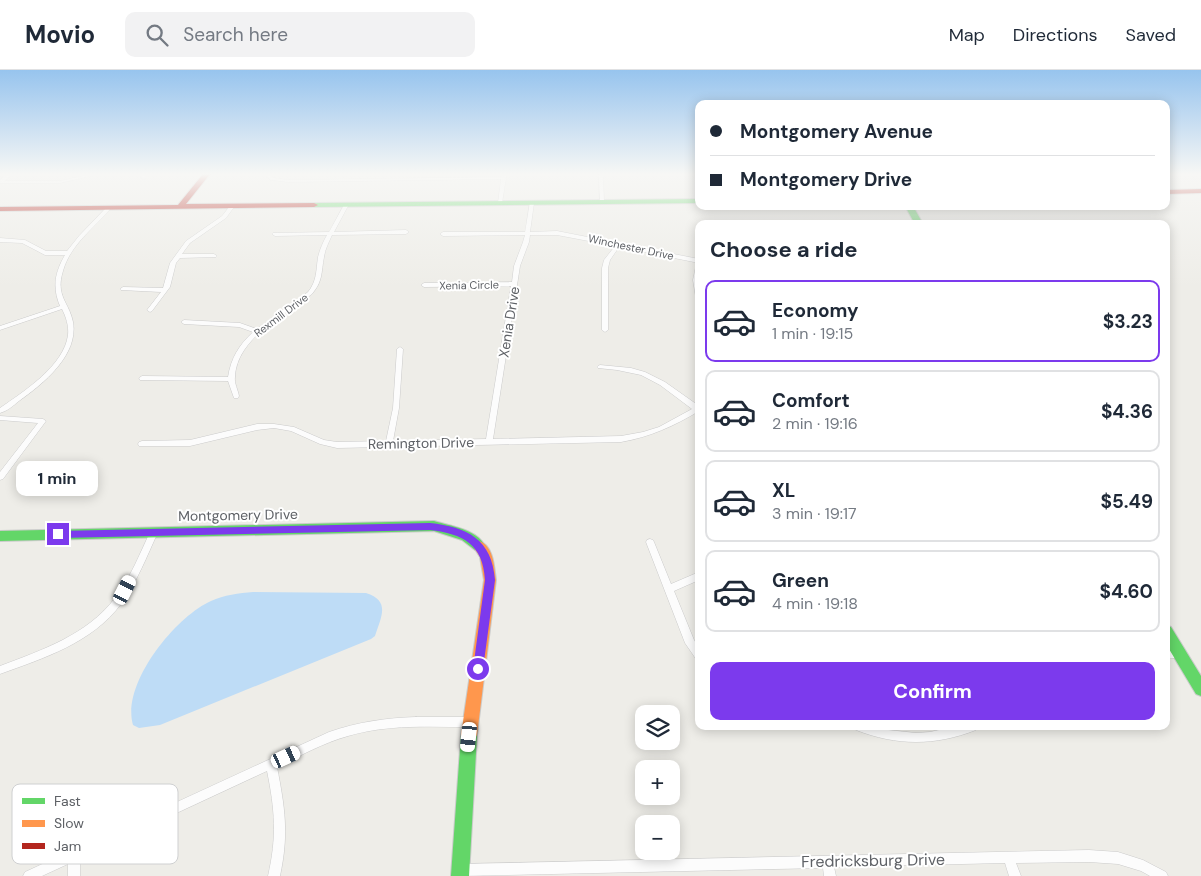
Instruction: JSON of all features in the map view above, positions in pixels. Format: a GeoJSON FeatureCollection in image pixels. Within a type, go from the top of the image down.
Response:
{"type":"FeatureCollection","features":[{"type":"Feature","properties":{"kind":"main road","name":"Montgomery Drive"},"geometry":{"type":"LineString","coordinates":[[0,536],[434,526],[457,530],[473,540],[486,557],[490,580],[471,722]]}},
{"type":"Feature","properties":{"kind":"main road"},"geometry":{"type":"LineString","coordinates":[[1170,639],[1201,689]]}},
{"type":"Feature","properties":{"kind":"main road"},"geometry":{"type":"LineString","coordinates":[[460,873],[465,819],[464,781],[471,722]]}},
{"type":"Feature","properties":{"kind":"street"},"geometry":{"type":"LineString","coordinates":[[0,411],[37,384],[53,368],[63,354],[69,341],[71,327],[62,307],[58,291],[58,278],[69,253],[106,212]]}},
{"type":"Feature","properties":{"kind":"street"},"geometry":{"type":"LineString","coordinates":[[150,310],[165,290],[173,263],[188,242],[224,218],[229,212]]}},
{"type":"Feature","properties":{"kind":"street","name":"Rexmill Drive"},"geometry":{"type":"LineString","coordinates":[[230,378],[231,367],[246,342],[310,293],[316,285],[320,274],[321,254],[343,212]]}},
{"type":"Feature","properties":{"kind":"street","name":"Xenia Drive"},"geometry":{"type":"LineString","coordinates":[[490,442],[518,263],[525,247],[531,212]]}},
{"type":"Feature","properties":{"kind":"street"},"geometry":{"type":"LineString","coordinates":[[275,234],[406,232]]}},
{"type":"Feature","properties":{"kind":"street","name":"Winchester Drive"},"geometry":{"type":"LineString","coordinates":[[443,234],[557,233],[695,260]]}},
{"type":"Feature","properties":{"kind":"street"},"geometry":{"type":"LineString","coordinates":[[0,240],[23,241],[46,253],[69,253]]}},
{"type":"Feature","properties":{"kind":"street"},"geometry":{"type":"LineString","coordinates":[[605,330],[604,268],[607,260],[618,245]]}},
{"type":"Feature","properties":{"kind":"street"},"geometry":{"type":"LineString","coordinates":[[178,256],[214,256]]}},
{"type":"Feature","properties":{"kind":"street","name":"Xenia Circle"},"geometry":{"type":"LineString","coordinates":[[424,285],[515,284]]}},
{"type":"Feature","properties":{"kind":"street"},"geometry":{"type":"LineString","coordinates":[[123,289],[165,290]]}},
{"type":"Feature","properties":{"kind":"street"},"geometry":{"type":"LineString","coordinates":[[0,328],[62,307]]}},
{"type":"Feature","properties":{"kind":"street"},"geometry":{"type":"LineString","coordinates":[[184,322],[240,325],[258,332]]}},
{"type":"Feature","properties":{"kind":"street"},"geometry":{"type":"LineString","coordinates":[[389,444],[396,408],[400,348]]}},
{"type":"Feature","properties":{"kind":"street"},"geometry":{"type":"LineString","coordinates":[[600,367],[630,368],[647,373],[695,407]]}},
{"type":"Feature","properties":{"kind":"street"},"geometry":{"type":"LineString","coordinates":[[142,378],[230,378],[236,396]]}},
{"type":"Feature","properties":{"kind":"street","name":"Remington Drive"},"geometry":{"type":"LineString","coordinates":[[142,444],[190,442],[270,426],[292,429],[322,442],[338,445],[637,438],[663,429],[695,411]]}},
{"type":"Feature","properties":{"kind":"street"},"geometry":{"type":"LineString","coordinates":[[0,418],[44,421],[0,477]]}},
{"type":"Feature","properties":{"kind":"street"},"geometry":{"type":"LineString","coordinates":[[0,670],[61,646],[80,636],[101,620],[123,593],[154,532]]}},
{"type":"Feature","properties":{"kind":"street"},"geometry":{"type":"LineString","coordinates":[[650,542],[690,643],[695,650]]}},
{"type":"Feature","properties":{"kind":"street"},"geometry":{"type":"LineString","coordinates":[[670,589],[695,578]]}},
{"type":"Feature","properties":{"kind":"street"},"geometry":{"type":"LineString","coordinates":[[1170,655],[1180,654]]}},
{"type":"Feature","properties":{"kind":"street"},"geometry":{"type":"LineString","coordinates":[[178,807],[329,737],[373,724],[386,722],[471,722]]}},
{"type":"Feature","properties":{"kind":"street"},"geometry":{"type":"LineString","coordinates":[[872,730],[890,736],[925,739],[960,730]]}},
{"type":"Feature","properties":{"kind":"street"},"geometry":{"type":"LineString","coordinates":[[272,764],[282,827],[280,852],[274,876]]}},
{"type":"Feature","properties":{"kind":"street","name":"Fredricksburg Drive"},"geometry":{"type":"LineString","coordinates":[[460,873],[645,871],[827,861],[1112,856],[1143,866],[1162,876]]}},
{"type":"Feature","properties":{"kind":"street"},"geometry":{"type":"LineString","coordinates":[[1009,858],[1015,876]]}},
{"type":"Feature","properties":{"kind":"street"},"geometry":{"type":"LineString","coordinates":[[827,861],[830,876]]}},
{"type":"Feature","properties":{"kind":"street"},"geometry":{"type":"LineString","coordinates":[[29,876],[55,864]]}},
{"type":"Feature","properties":{"kind":"water"},"geometry":{"type":"Polygon","coordinates":[[[253,592],[366,593],[379,600],[382,610],[375,636],[371,639],[160,725],[139,728],[133,725],[131,709],[135,691],[143,672],[167,636],[197,609],[211,601],[221,597],[253,592]]]}},
{"type":"Feature","properties":{"kind":"traffic: fast"},"geometry":{"type":"LineString","coordinates":[[912,212],[917,220]]}},
{"type":"Feature","properties":{"kind":"traffic: fast"},"geometry":{"type":"LineString","coordinates":[[0,536],[434,526],[466,536],[479,546]]}},
{"type":"Feature","properties":{"kind":"traffic: fast"},"geometry":{"type":"LineString","coordinates":[[1170,638],[1201,689]]}},
{"type":"Feature","properties":{"kind":"traffic: fast"},"geometry":{"type":"LineString","coordinates":[[460,876],[469,735]]}},
{"type":"Feature","properties":{"kind":"traffic: slow"},"geometry":{"type":"LineString","coordinates":[[469,735],[490,580],[486,556],[479,546]]}},
{"type":"Feature","properties":{"kind":"route"},"geometry":{"type":"LineString","coordinates":[[58,534],[430,526],[457,530],[479,545],[489,566],[490,580],[478,669]]}}]}
